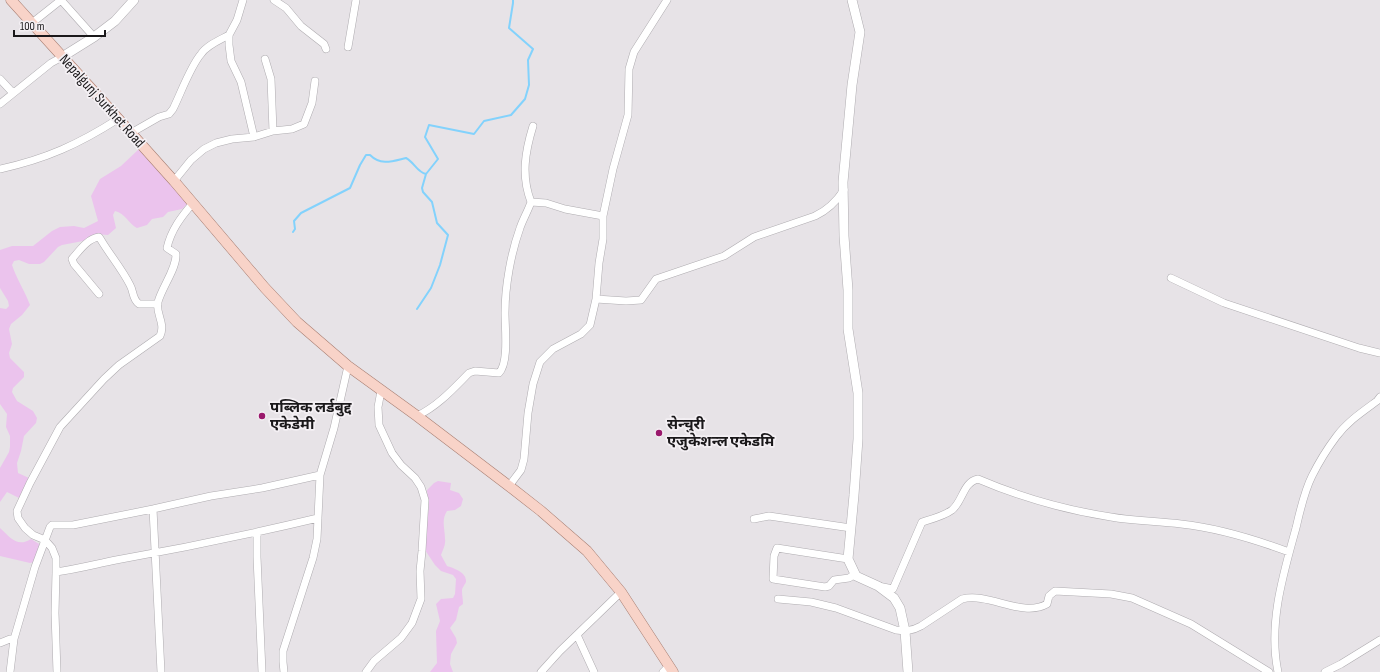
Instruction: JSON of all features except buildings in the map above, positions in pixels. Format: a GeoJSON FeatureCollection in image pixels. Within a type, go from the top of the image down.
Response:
{"type":"FeatureCollection","features":[{"type":"Feature","properties":{"kind":"main road","name":"Nepalgunj Surkhet Road"},"geometry":{"type":"LineString","coordinates":[[11,0],[131,132],[296,322],[348,366],[417,416],[541,511],[587,551],[621,592],[668,670]]}},
{"type":"Feature","properties":{"kind":"street"},"geometry":{"type":"LineString","coordinates":[[32,23],[61,0],[94,37]]}},
{"type":"Feature","properties":{"kind":"street"},"geometry":{"type":"LineString","coordinates":[[0,104],[51,63],[94,37],[115,21],[134,0]]}},
{"type":"Feature","properties":{"kind":"street"},"geometry":{"type":"LineString","coordinates":[[243,0],[237,20],[229,35],[229,45],[231,61],[241,82],[254,137]]}},
{"type":"Feature","properties":{"kind":"street"},"geometry":{"type":"LineString","coordinates":[[274,0],[286,8],[301,26],[324,44],[326,49]]}},
{"type":"Feature","properties":{"kind":"street"},"geometry":{"type":"LineString","coordinates":[[348,47],[356,0]]}},
{"type":"Feature","properties":{"kind":"street"},"geometry":{"type":"LineString","coordinates":[[508,486],[521,470],[524,459],[529,406],[533,384],[540,362],[553,349],[581,334],[590,325],[596,299],[603,239],[603,216],[613,169],[628,115],[629,69],[634,52],[667,0]]}},
{"type":"Feature","properties":{"kind":"street"},"geometry":{"type":"LineString","coordinates":[[852,0],[860,32],[852,85],[844,190],[844,236],[848,290],[848,329],[858,399],[858,439],[848,559],[856,576],[878,586],[894,598],[900,608],[905,632],[908,672]]}},
{"type":"Feature","properties":{"kind":"street"},"geometry":{"type":"LineString","coordinates":[[131,132],[159,117],[168,114],[173,109],[201,53],[229,35]]}},
{"type":"Feature","properties":{"kind":"street"},"geometry":{"type":"LineString","coordinates":[[265,59],[271,79],[273,131]]}},
{"type":"Feature","properties":{"kind":"street"},"geometry":{"type":"LineString","coordinates":[[0,79],[14,93]]}},
{"type":"Feature","properties":{"kind":"street"},"geometry":{"type":"LineString","coordinates":[[175,183],[191,160],[204,149],[216,142],[254,137],[273,131],[292,129],[304,124],[312,103],[315,81]]}},
{"type":"Feature","properties":{"kind":"street"},"geometry":{"type":"LineString","coordinates":[[0,169],[34,160],[74,145],[118,118]]}},
{"type":"Feature","properties":{"kind":"street"},"geometry":{"type":"LineString","coordinates":[[417,416],[428,411],[440,402],[469,373],[498,373],[502,370],[505,352],[505,311],[509,274],[515,242],[520,226],[531,202],[526,183],[524,164],[533,126]]}},
{"type":"Feature","properties":{"kind":"street"},"geometry":{"type":"LineString","coordinates":[[596,299],[626,301],[641,300],[656,279],[724,256],[754,237],[784,225],[815,216],[823,212],[837,201],[844,190]]}},
{"type":"Feature","properties":{"kind":"street"},"geometry":{"type":"LineString","coordinates":[[57,672],[55,613],[56,558],[52,548],[45,540],[33,535],[25,528],[18,518],[17,511],[60,427],[104,378],[119,365],[160,336],[163,330],[158,304],[162,291],[176,260],[176,254],[167,248],[168,241],[191,201]]}},
{"type":"Feature","properties":{"kind":"street"},"geometry":{"type":"LineString","coordinates":[[531,202],[546,203],[565,209],[603,216]]}},
{"type":"Feature","properties":{"kind":"street"},"geometry":{"type":"LineString","coordinates":[[98,294],[72,262],[72,259],[80,250],[96,237],[99,237],[132,287],[134,300],[136,303],[143,305],[158,304]]}},
{"type":"Feature","properties":{"kind":"street"},"geometry":{"type":"LineString","coordinates":[[1170,278],[1224,303],[1359,348],[1380,353]]}},
{"type":"Feature","properties":{"kind":"street"},"geometry":{"type":"LineString","coordinates":[[284,672],[282,662],[283,651],[313,558],[317,539],[320,474],[334,428],[348,366]]}},
{"type":"Feature","properties":{"kind":"street"},"geometry":{"type":"LineString","coordinates":[[366,672],[374,661],[401,638],[412,623],[421,598],[420,571],[425,500],[421,487],[415,478],[396,459],[379,425],[378,407],[381,391]]}},
{"type":"Feature","properties":{"kind":"street"},"geometry":{"type":"LineString","coordinates":[[1278,672],[1276,662],[1275,615],[1289,552],[1311,477],[1321,459],[1347,424],[1380,397]]}},
{"type":"Feature","properties":{"kind":"street"},"geometry":{"type":"LineString","coordinates":[[10,672],[14,639],[35,567],[48,530],[52,525],[73,525],[211,496],[262,488],[320,474]]}},
{"type":"Feature","properties":{"kind":"street"},"geometry":{"type":"LineString","coordinates":[[878,586],[893,588],[922,522],[953,510],[959,503],[969,482],[978,478],[1036,500],[1087,512],[1133,520],[1182,524],[1230,533],[1289,552]]}},
{"type":"Feature","properties":{"kind":"street"},"geometry":{"type":"LineString","coordinates":[[153,509],[161,672]]}},
{"type":"Feature","properties":{"kind":"street"},"geometry":{"type":"LineString","coordinates":[[754,519],[769,516],[851,528]]}},
{"type":"Feature","properties":{"kind":"street"},"geometry":{"type":"LineString","coordinates":[[56,572],[156,553],[318,518]]}},
{"type":"Feature","properties":{"kind":"street"},"geometry":{"type":"LineString","coordinates":[[257,532],[262,672]]}},
{"type":"Feature","properties":{"kind":"street"},"geometry":{"type":"LineString","coordinates":[[848,559],[776,548],[773,578],[825,587],[829,586],[834,580],[849,578],[855,574]]}},
{"type":"Feature","properties":{"kind":"street"},"geometry":{"type":"LineString","coordinates":[[778,600],[811,602],[836,608],[905,632],[915,630],[962,599],[969,597],[981,598],[1014,607],[1042,607],[1047,604],[1049,596],[1055,591],[1111,594],[1132,598],[1191,624],[1269,672]]}},
{"type":"Feature","properties":{"kind":"street"},"geometry":{"type":"LineString","coordinates":[[541,672],[560,651],[621,592]]}},
{"type":"Feature","properties":{"kind":"street"},"geometry":{"type":"LineString","coordinates":[[577,635],[594,672]]}},
{"type":"Feature","properties":{"kind":"street"},"geometry":{"type":"LineString","coordinates":[[0,643],[14,639]]}},
{"type":"Feature","properties":{"kind":"street"},"geometry":{"type":"LineString","coordinates":[[1325,672],[1342,664],[1380,640]]}},
{"type":"Feature","properties":{"kind":"shaded area"},"geometry":{"type":"Polygon","coordinates":[[[139,149],[189,202],[182,209],[168,212],[163,217],[152,219],[147,225],[137,228],[122,214],[115,211],[113,215],[116,228],[108,235],[96,234],[83,241],[62,245],[40,264],[29,264],[19,260],[14,261],[12,265],[30,305],[22,315],[11,324],[9,329],[12,344],[9,353],[10,358],[24,372],[24,377],[13,388],[12,392],[17,401],[33,411],[37,418],[36,423],[24,436],[17,463],[18,473],[29,478],[19,498],[7,492],[0,502],[0,468],[9,452],[10,436],[6,427],[7,414],[0,404],[0,308],[6,309],[9,306],[8,301],[0,288],[0,250],[12,246],[33,246],[52,231],[60,227],[74,226],[84,228],[98,221],[91,196],[100,179],[121,166],[139,149]]]}},
{"type":"Feature","properties":{"kind":"shaded area"},"geometry":{"type":"Polygon","coordinates":[[[438,481],[451,483],[450,490],[459,493],[463,499],[461,506],[455,510],[447,511],[445,514],[445,543],[441,555],[447,566],[462,573],[466,579],[462,590],[463,604],[459,607],[456,620],[450,628],[456,638],[457,643],[451,654],[450,664],[453,672],[430,672],[437,663],[436,631],[440,621],[436,604],[441,599],[453,598],[455,594],[456,579],[453,575],[441,571],[425,550],[425,537],[429,507],[427,490],[438,481]]]}},
{"type":"Feature","properties":{"kind":"shaded area"},"geometry":{"type":"Polygon","coordinates":[[[0,528],[18,542],[31,539],[39,544],[34,562],[30,563],[0,556],[0,528]]]}},
{"type":"Feature","properties":{"kind":"waterway"},"geometry":{"type":"LineString","coordinates":[[417,309],[431,288],[440,265],[448,235],[437,223],[432,202],[423,192],[422,188],[426,174],[438,159],[425,137],[429,125],[474,134],[484,121],[511,115],[525,99],[529,85],[528,60],[533,49],[509,28],[513,0]]}},
{"type":"Feature","properties":{"kind":"waterway"},"geometry":{"type":"LineString","coordinates":[[293,232],[295,229],[294,221],[301,213],[350,188],[366,155],[370,155],[378,161],[383,162],[406,158],[420,171],[426,174]]}},
{"type":"Feature","properties":{"kind":"place","name":"पब्लिक लर्डबुद्द एकेडेमी"},"geometry":{"type":"Point","coordinates":[262,416]}},
{"type":"Feature","properties":{"kind":"place","name":"सेन्चुरी एजुकेशन्ल एकेडमि"},"geometry":{"type":"Point","coordinates":[659,433]}}]}
